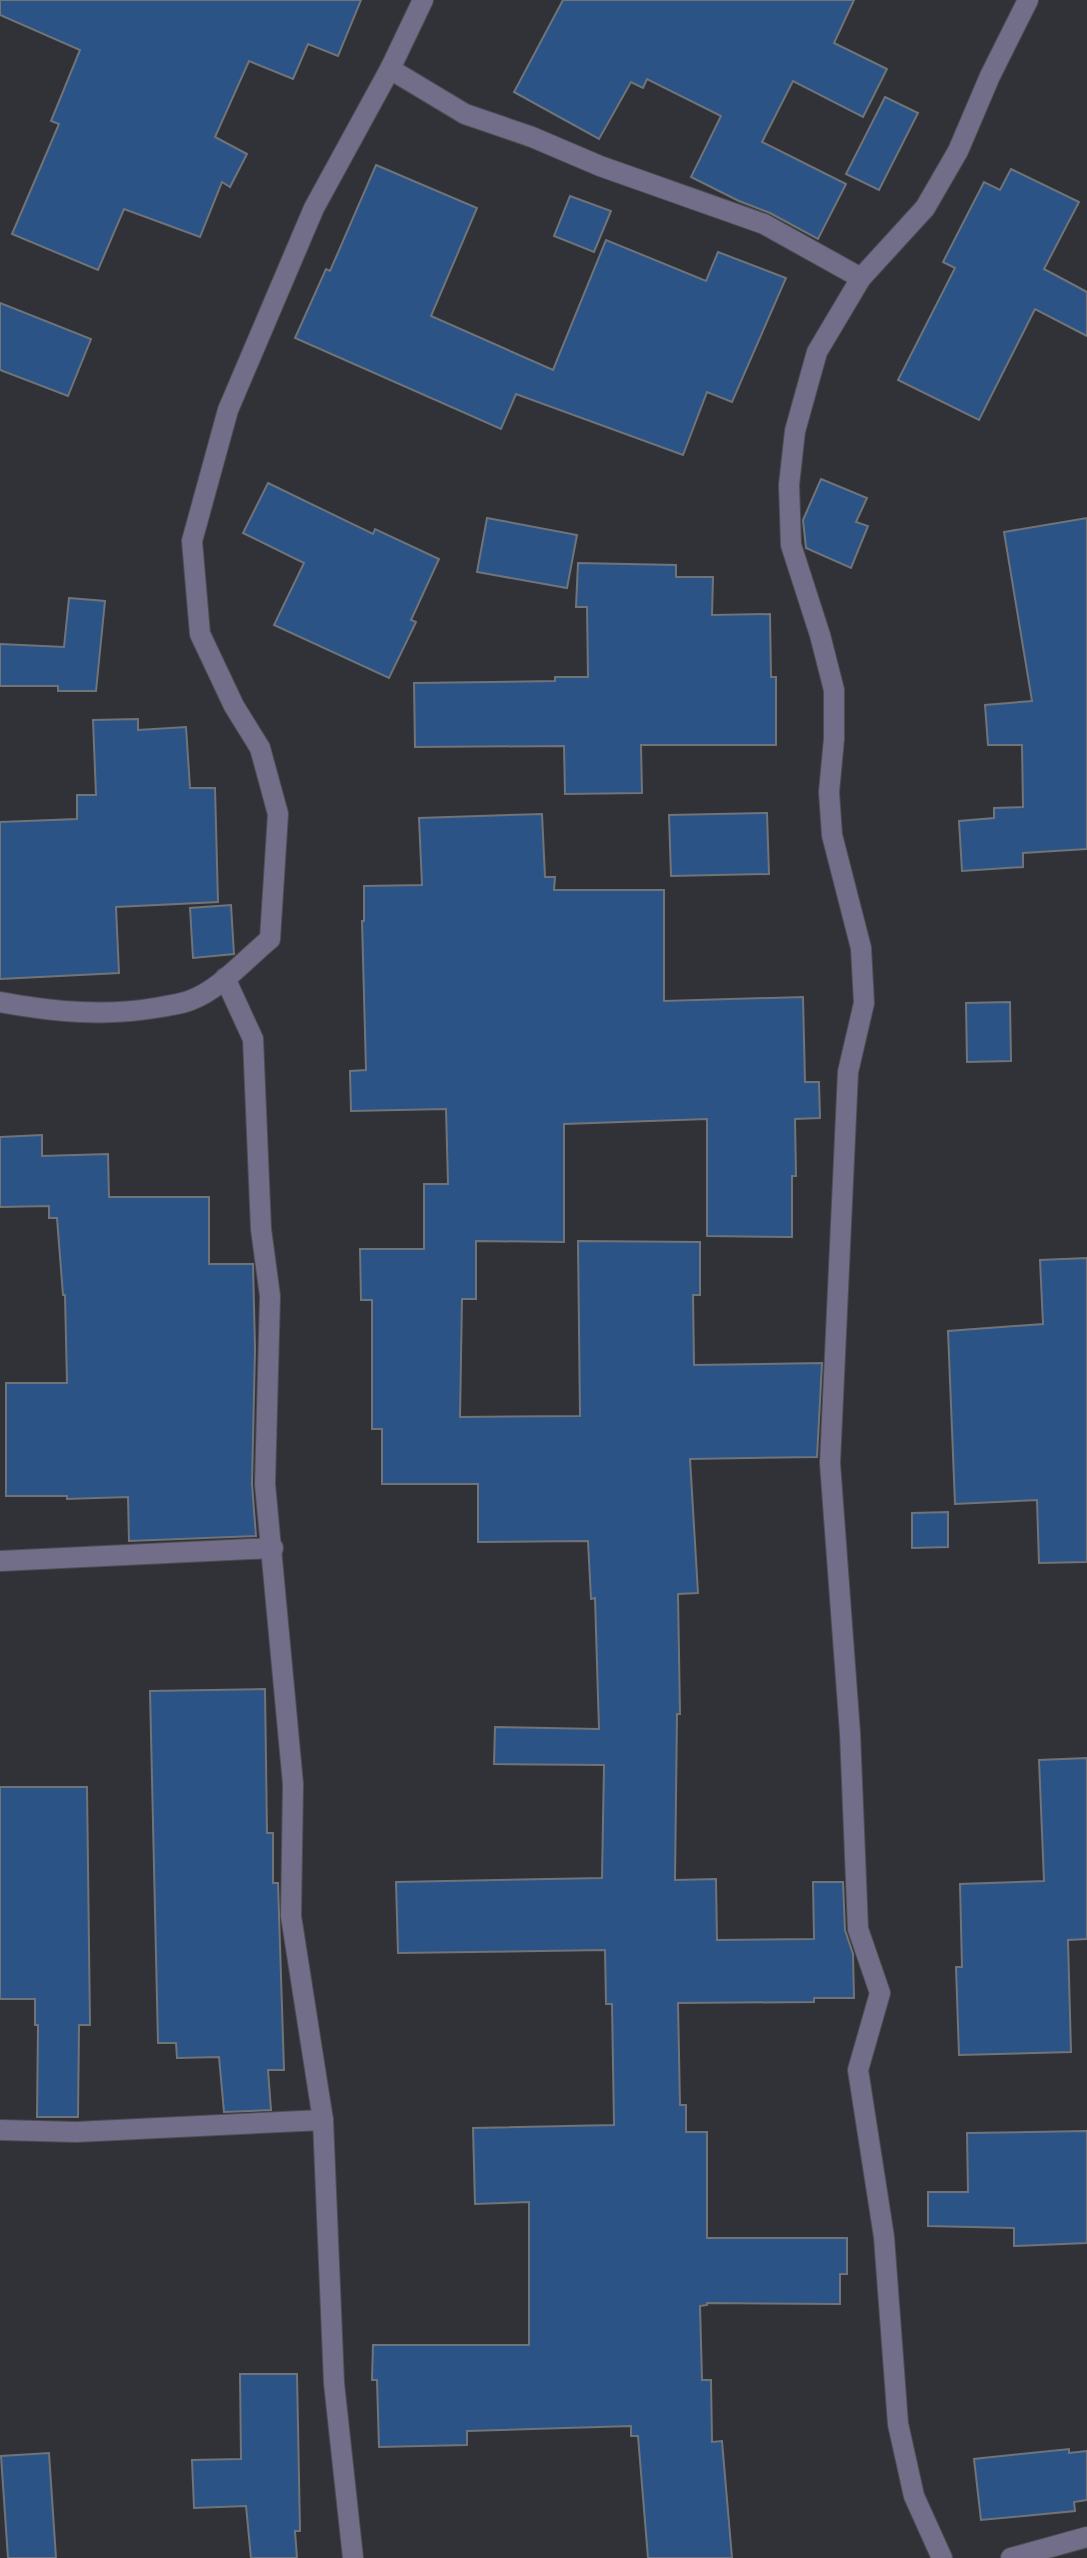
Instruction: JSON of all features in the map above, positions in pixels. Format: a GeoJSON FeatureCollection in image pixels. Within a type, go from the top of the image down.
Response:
{"type":"FeatureCollection","features":[{"type":"Feature","properties":{"kind":"street"},"geometry":{"type":"LineString","coordinates":[[0,1002],[54,1012],[96,1014],[142,1010],[192,1000],[225,978],[270,939],[278,814],[260,748],[234,706],[200,634],[192,541],[228,410],[314,208],[390,69],[423,0]]}},
{"type":"Feature","properties":{"kind":"street"},"geometry":{"type":"LineString","coordinates":[[942,2558],[914,2496],[898,2424],[884,2237],[858,2070],[880,1993],[858,1929],[850,1733],[830,1463],[848,1072],[864,1003],[861,948],[832,835],[829,792],[834,690],[791,545],[789,485],[795,431],[817,352],[861,278],[925,208],[958,151],[990,76],[1028,0]]}},
{"type":"Feature","properties":{"kind":"street"},"geometry":{"type":"LineString","coordinates":[[390,69],[465,114],[764,224],[861,278]]}},
{"type":"Feature","properties":{"kind":"street"},"geometry":{"type":"LineString","coordinates":[[225,978],[253,1039],[261,1229],[270,1296],[265,1484],[293,1784],[291,1916],[323,2120],[334,2383],[353,2558]]}},
{"type":"Feature","properties":{"kind":"street"},"geometry":{"type":"LineString","coordinates":[[0,1561],[273,1548]]}},
{"type":"Feature","properties":{"kind":"street"},"geometry":{"type":"LineString","coordinates":[[0,2130],[76,2132],[323,2120]]}},
{"type":"Feature","properties":{"kind":"street"},"geometry":{"type":"LineString","coordinates":[[1011,2558],[1087,2537]]}},
{"type":"Feature","properties":{"kind":"building"},"geometry":{"type":"Polygon","coordinates":[[[0,0],[361,0],[338,56],[308,44],[293,79],[249,61],[215,137],[247,154],[230,187],[222,182],[200,237],[124,209],[98,270],[12,234],[59,124],[51,121],[80,50],[0,15],[0,0]]]}},
{"type":"Feature","properties":{"kind":"building"},"geometry":{"type":"Polygon","coordinates":[[[563,0],[854,0],[834,43],[887,69],[863,117],[793,81],[762,142],[846,184],[818,239],[691,177],[721,116],[647,79],[643,88],[631,82],[599,139],[514,92],[563,0]]]}},
{"type":"Feature","properties":{"kind":"building"},"geometry":{"type":"Polygon","coordinates":[[[885,97],[918,113],[879,190],[846,174],[885,97]]]}},
{"type":"Feature","properties":{"kind":"building"},"geometry":{"type":"Polygon","coordinates":[[[376,165],[477,208],[431,316],[553,370],[606,240],[706,281],[718,252],[786,278],[732,402],[707,392],[683,455],[516,394],[501,429],[295,338],[326,269],[330,271],[376,165]]]}},
{"type":"Feature","properties":{"kind":"building"},"geometry":{"type":"Polygon","coordinates":[[[1011,169],[1079,202],[1044,269],[1087,292],[1087,336],[1035,309],[979,420],[898,380],[955,268],[943,262],[984,182],[1000,190],[1011,169]]]}},
{"type":"Feature","properties":{"kind":"building"},"geometry":{"type":"Polygon","coordinates":[[[570,196],[611,211],[594,252],[554,236],[570,196]]]}},
{"type":"Feature","properties":{"kind":"building"},"geometry":{"type":"Polygon","coordinates":[[[0,303],[91,339],[68,396],[0,370],[0,303]]]}},
{"type":"Feature","properties":{"kind":"building"},"geometry":{"type":"Polygon","coordinates":[[[821,479],[867,498],[856,522],[868,526],[851,568],[806,548],[803,520],[821,479]]]}},
{"type":"Feature","properties":{"kind":"building"},"geometry":{"type":"Polygon","coordinates":[[[268,483],[373,534],[375,529],[439,559],[411,620],[416,622],[389,678],[274,625],[304,563],[243,533],[268,483]]]}},
{"type":"Feature","properties":{"kind":"building"},"geometry":{"type":"Polygon","coordinates":[[[487,518],[577,535],[567,588],[477,572],[487,518]]]}},
{"type":"Feature","properties":{"kind":"building"},"geometry":{"type":"Polygon","coordinates":[[[1087,518],[1087,849],[1023,853],[1023,867],[962,871],[959,821],[994,818],[994,808],[1023,807],[1022,745],[988,745],[985,705],[1032,701],[1004,532],[1087,518]]]}},
{"type":"Feature","properties":{"kind":"building"},"geometry":{"type":"Polygon","coordinates":[[[578,563],[676,565],[676,577],[713,577],[712,615],[770,614],[771,677],[776,677],[776,745],[641,745],[642,793],[565,794],[564,746],[415,747],[414,683],[555,681],[555,677],[588,677],[587,607],[576,607],[578,563]]]}},
{"type":"Feature","properties":{"kind":"building"},"geometry":{"type":"Polygon","coordinates":[[[69,598],[105,601],[96,691],[58,691],[58,686],[0,686],[0,644],[64,647],[69,598]]]}},
{"type":"Feature","properties":{"kind":"building"},"geometry":{"type":"Polygon","coordinates":[[[138,719],[138,730],[186,727],[190,788],[215,788],[218,902],[116,907],[119,973],[0,979],[0,822],[77,819],[77,795],[96,795],[93,720],[138,719]]]}},
{"type":"Feature","properties":{"kind":"building"},"geometry":{"type":"Polygon","coordinates":[[[767,813],[769,874],[671,876],[669,815],[767,813]]]}},
{"type":"Feature","properties":{"kind":"building"},"geometry":{"type":"Polygon","coordinates":[[[542,814],[545,877],[555,877],[554,890],[664,890],[664,1001],[803,997],[805,1082],[819,1082],[820,1118],[795,1119],[796,1176],[792,1176],[792,1237],[707,1236],[707,1119],[564,1124],[564,1242],[476,1241],[476,1299],[462,1299],[460,1417],[580,1416],[578,1241],[700,1242],[700,1295],[693,1295],[694,1365],[822,1363],[817,1457],[690,1459],[698,1593],[678,1594],[680,1714],[677,1714],[675,1880],[716,1879],[717,1940],[814,1939],[813,1882],[843,1882],[845,1930],[853,1954],[854,1998],[814,1998],[814,2002],[678,2003],[680,2105],[686,2105],[686,2132],[707,2132],[707,2238],[847,2238],[847,2274],[840,2274],[840,2304],[707,2303],[700,2306],[702,2380],[711,2380],[712,2442],[722,2441],[732,2558],[648,2558],[638,2436],[631,2436],[631,2426],[467,2431],[467,2445],[379,2447],[377,2380],[372,2380],[373,2345],[529,2345],[529,2202],[475,2204],[473,2128],[614,2125],[612,2004],[606,2004],[605,1950],[398,1953],[396,1882],[602,1878],[604,1765],[494,1764],[495,1727],[599,1729],[595,1598],[591,1599],[588,1541],[478,1542],[478,1484],[382,1484],[382,1429],[372,1429],[372,1300],[361,1300],[360,1249],[424,1249],[424,1184],[448,1184],[446,1109],[351,1111],[350,1071],[366,1070],[364,886],[422,885],[419,818],[542,814]]]}},
{"type":"Feature","properties":{"kind":"building"},"geometry":{"type":"Polygon","coordinates":[[[231,905],[234,954],[193,958],[190,908],[231,905]]]}},
{"type":"Feature","properties":{"kind":"building"},"geometry":{"type":"Polygon","coordinates":[[[1010,1002],[1011,1061],[967,1062],[966,1003],[1010,1002]]]}},
{"type":"Feature","properties":{"kind":"building"},"geometry":{"type":"Polygon","coordinates":[[[42,1135],[42,1156],[108,1154],[109,1197],[209,1197],[209,1264],[253,1264],[252,1484],[256,1536],[129,1541],[128,1497],[67,1499],[67,1496],[6,1496],[6,1383],[67,1383],[65,1295],[57,1218],[49,1218],[49,1206],[0,1207],[0,1137],[42,1135]]]}},
{"type":"Feature","properties":{"kind":"building"},"geometry":{"type":"Polygon","coordinates":[[[1087,1258],[1087,1562],[1039,1563],[1037,1500],[955,1504],[948,1331],[1043,1324],[1040,1260],[1087,1258]]]}},
{"type":"Feature","properties":{"kind":"building"},"geometry":{"type":"Polygon","coordinates":[[[948,1512],[948,1547],[912,1548],[912,1513],[948,1512]]]}},
{"type":"Feature","properties":{"kind":"building"},"geometry":{"type":"Polygon","coordinates":[[[265,1689],[267,1833],[273,1833],[273,1883],[278,1883],[284,2070],[268,2070],[271,2110],[224,2112],[219,2057],[177,2058],[176,2043],[158,2043],[150,1691],[265,1689]]]}},
{"type":"Feature","properties":{"kind":"building"},"geometry":{"type":"Polygon","coordinates":[[[1087,1758],[1087,1939],[1068,1940],[1071,2052],[959,2055],[956,1967],[962,1967],[960,1884],[1044,1881],[1039,1760],[1087,1758]]]}},
{"type":"Feature","properties":{"kind":"building"},"geometry":{"type":"Polygon","coordinates":[[[0,1787],[87,1787],[90,2025],[79,2025],[78,2117],[37,2117],[38,2025],[35,2025],[35,1999],[0,1999],[0,1787]]]}},
{"type":"Feature","properties":{"kind":"building"},"geometry":{"type":"Polygon","coordinates":[[[1087,2131],[1087,2243],[1014,2246],[1014,2228],[928,2226],[928,2192],[968,2192],[967,2133],[1087,2131]]]}},
{"type":"Feature","properties":{"kind":"building"},"geometry":{"type":"Polygon","coordinates":[[[240,2374],[297,2374],[300,2531],[295,2531],[297,2558],[251,2558],[246,2506],[194,2508],[192,2460],[241,2459],[240,2374]]]}},
{"type":"Feature","properties":{"kind":"building"},"geometry":{"type":"Polygon","coordinates":[[[1069,2449],[1069,2453],[1087,2451],[1087,2500],[1074,2502],[1075,2511],[981,2520],[974,2459],[1069,2449]]]}},
{"type":"Feature","properties":{"kind":"building"},"geometry":{"type":"Polygon","coordinates":[[[49,2453],[56,2558],[8,2558],[1,2456],[49,2453]]]}}]}
